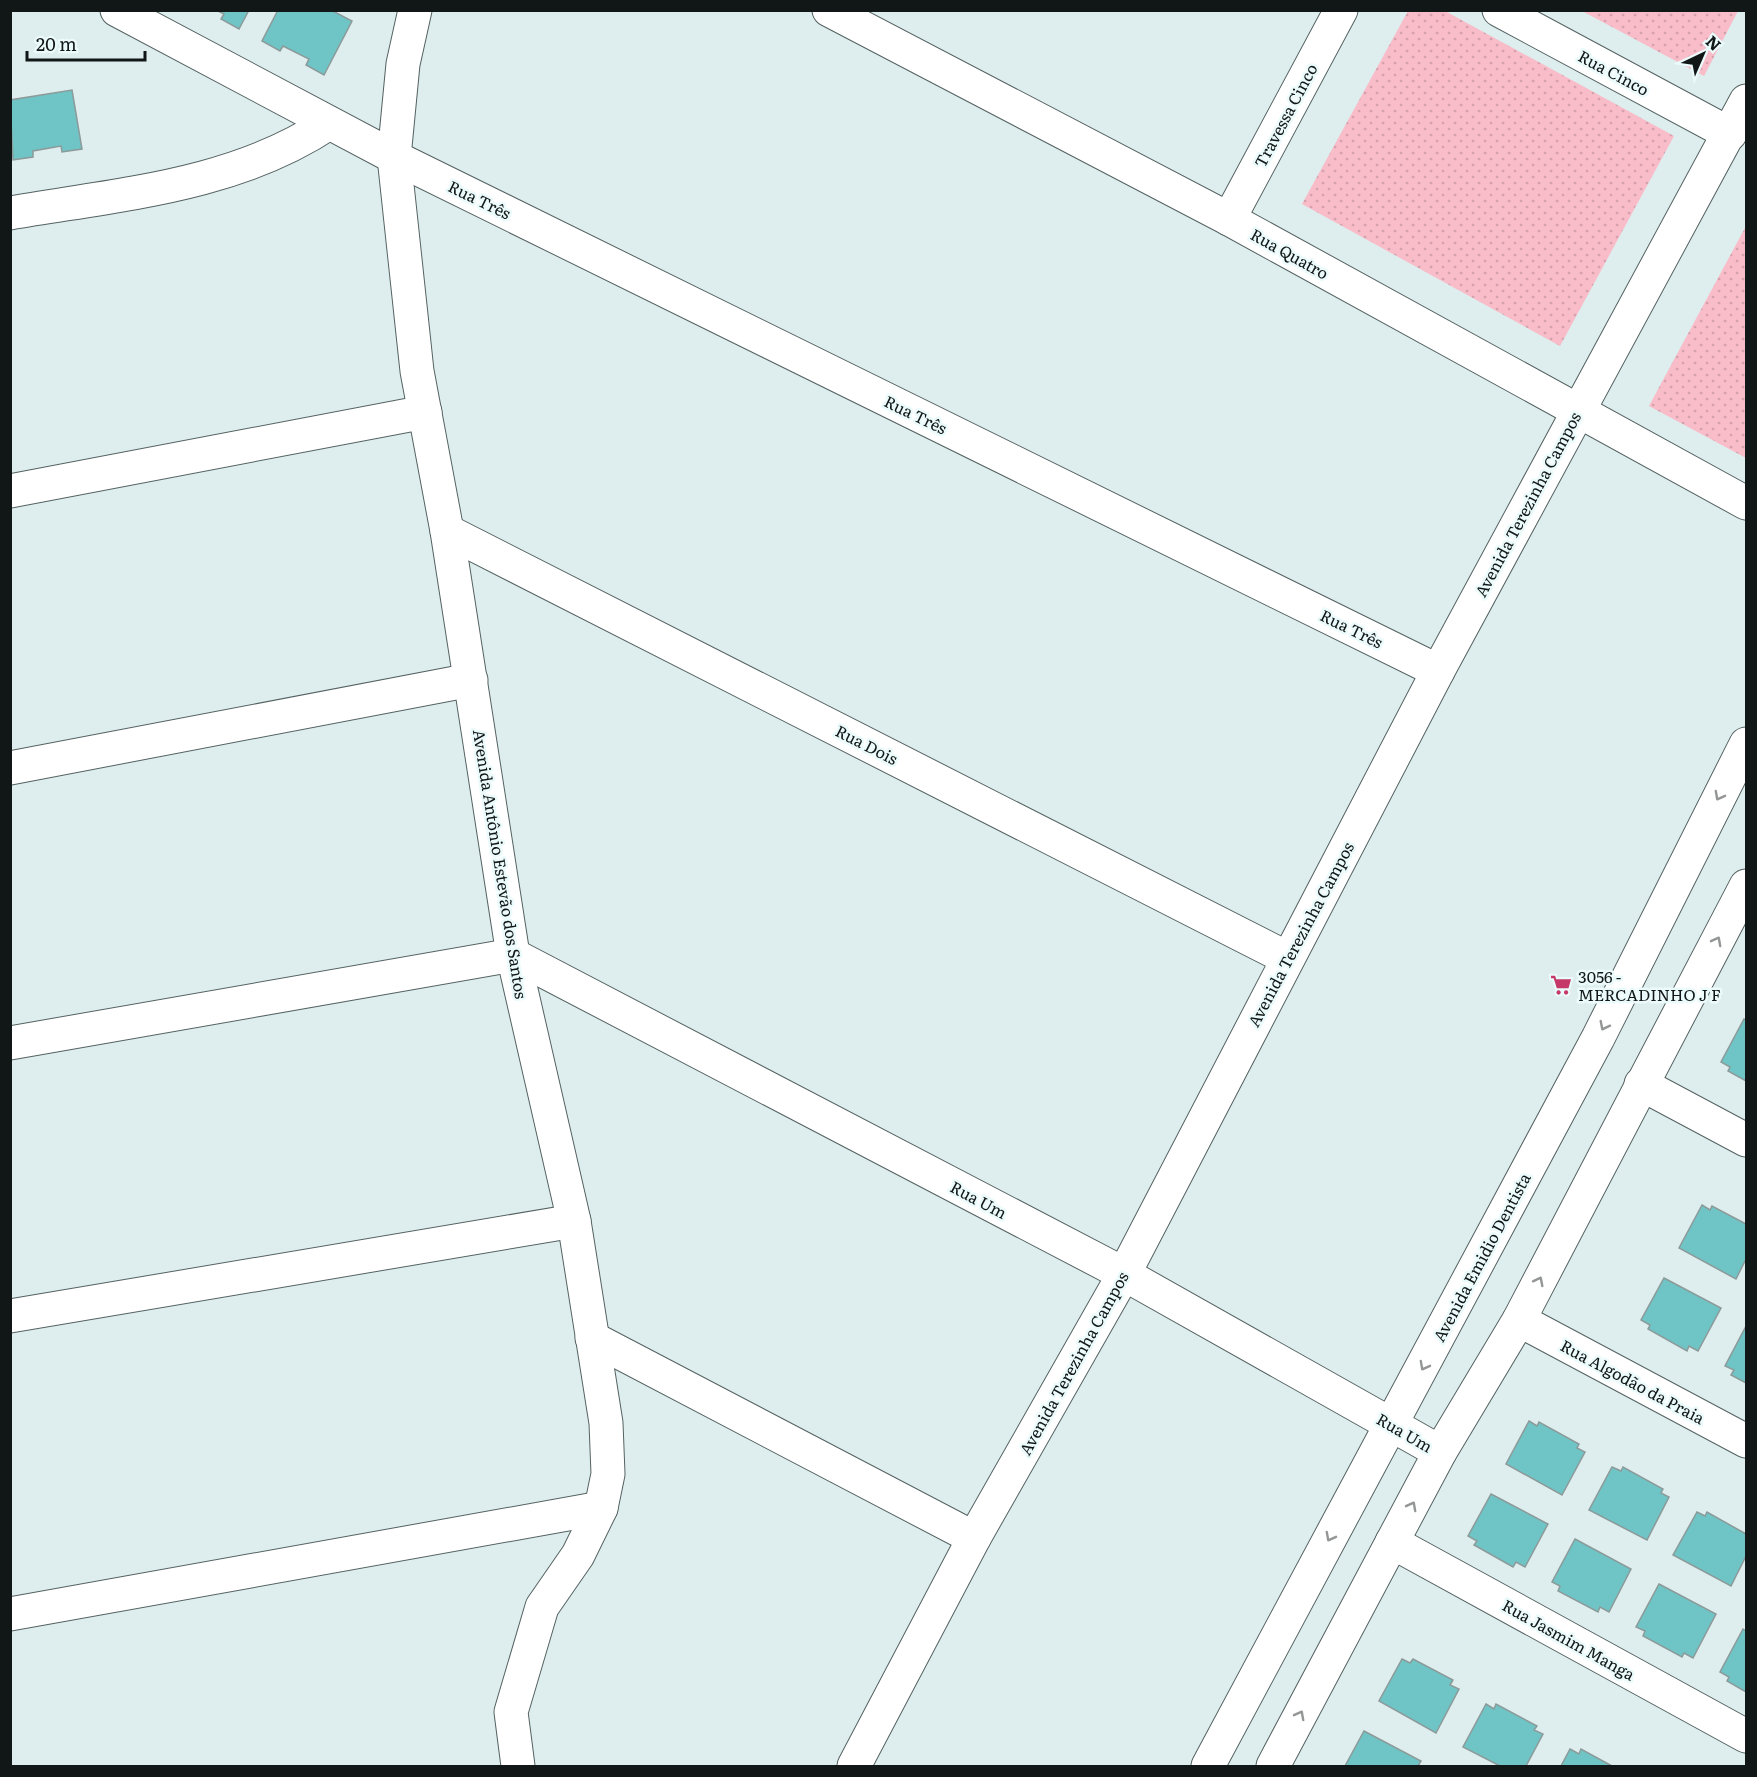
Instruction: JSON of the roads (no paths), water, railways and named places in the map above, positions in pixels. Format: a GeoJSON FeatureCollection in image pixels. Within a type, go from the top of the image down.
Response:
{"type":"FeatureCollection","features":[{"type":"Feature","properties":{"kind":"street","name":"Rua Três"},"geometry":{"type":"LineString","coordinates":[[117,10],[394,157],[1438,671]]}},
{"type":"Feature","properties":{"kind":"street","name":"Avenida Antônio Estevão dos Santos"},"geometry":{"type":"LineString","coordinates":[[415,10],[403,64],[394,157],[417,371],[447,531],[513,955],[574,1221],[606,1423],[608,1474],[601,1508],[578,1555],[542,1607],[511,1712],[518,1767]]}},
{"type":"Feature","properties":{"kind":"street","name":"Rua Quatro"},"geometry":{"type":"LineString","coordinates":[[829,10],[1230,219],[1746,503]]}},
{"type":"Feature","properties":{"kind":"street","name":"Travessa Cinco"},"geometry":{"type":"LineString","coordinates":[[1230,219],[1341,10]]}},
{"type":"Feature","properties":{"kind":"street","name":"Rua Cinco"},"geometry":{"type":"LineString","coordinates":[[1499,10],[1730,134]]}},
{"type":"Feature","properties":{"kind":"street","name":"Avenida Terezinha Campos"},"geometry":{"type":"LineString","coordinates":[[854,1767],[974,1538],[1124,1274],[1438,671],[1746,101]]}},
{"type":"Feature","properties":{"kind":"street"},"geometry":{"type":"LineString","coordinates":[[10,213],[208,178],[280,152],[329,123]]}},
{"type":"Feature","properties":{"kind":"street"},"geometry":{"type":"LineString","coordinates":[[10,491],[425,412]]}},
{"type":"Feature","properties":{"kind":"street","name":"Rua Dois"},"geometry":{"type":"LineString","coordinates":[[447,531],[1287,958]]}},
{"type":"Feature","properties":{"kind":"street"},"geometry":{"type":"LineString","coordinates":[[10,768],[471,680]]}},
{"type":"Feature","properties":{"kind":"street","name":"Avenida Emidio Dentista"},"geometry":{"type":"LineString","coordinates":[[1208,1767],[1598,1038],[1746,744]]}},
{"type":"Feature","properties":{"kind":"street"},"geometry":{"type":"LineString","coordinates":[[1273,1767],[1440,1452],[1519,1320],[1746,886]]}},
{"type":"Feature","properties":{"kind":"street"},"geometry":{"type":"LineString","coordinates":[[10,1043],[513,955]]}},
{"type":"Feature","properties":{"kind":"street","name":"Rua Um"},"geometry":{"type":"LineString","coordinates":[[513,955],[1124,1274],[1440,1452]]}},
{"type":"Feature","properties":{"kind":"street"},"geometry":{"type":"LineString","coordinates":[[1641,1084],[1746,1140]]}},
{"type":"Feature","properties":{"kind":"street"},"geometry":{"type":"LineString","coordinates":[[10,1316],[574,1221]]}},
{"type":"Feature","properties":{"kind":"street","name":"Rua Algodão da Praia"},"geometry":{"type":"LineString","coordinates":[[1519,1320],[1746,1441]]}},
{"type":"Feature","properties":{"kind":"street"},"geometry":{"type":"LineString","coordinates":[[592,1338],[974,1538]]}},
{"type":"Feature","properties":{"kind":"street"},"geometry":{"type":"LineString","coordinates":[[10,1614],[601,1508]]}},
{"type":"Feature","properties":{"kind":"street","name":"Rua Jasmim Manga"},"geometry":{"type":"LineString","coordinates":[[1392,1542],[1746,1736]]}},
{"type":"Feature","properties":{"kind":"place","name":"3056 - MERCADINHO J F"},"geometry":{"type":"Point","coordinates":[1561,985]}}]}
